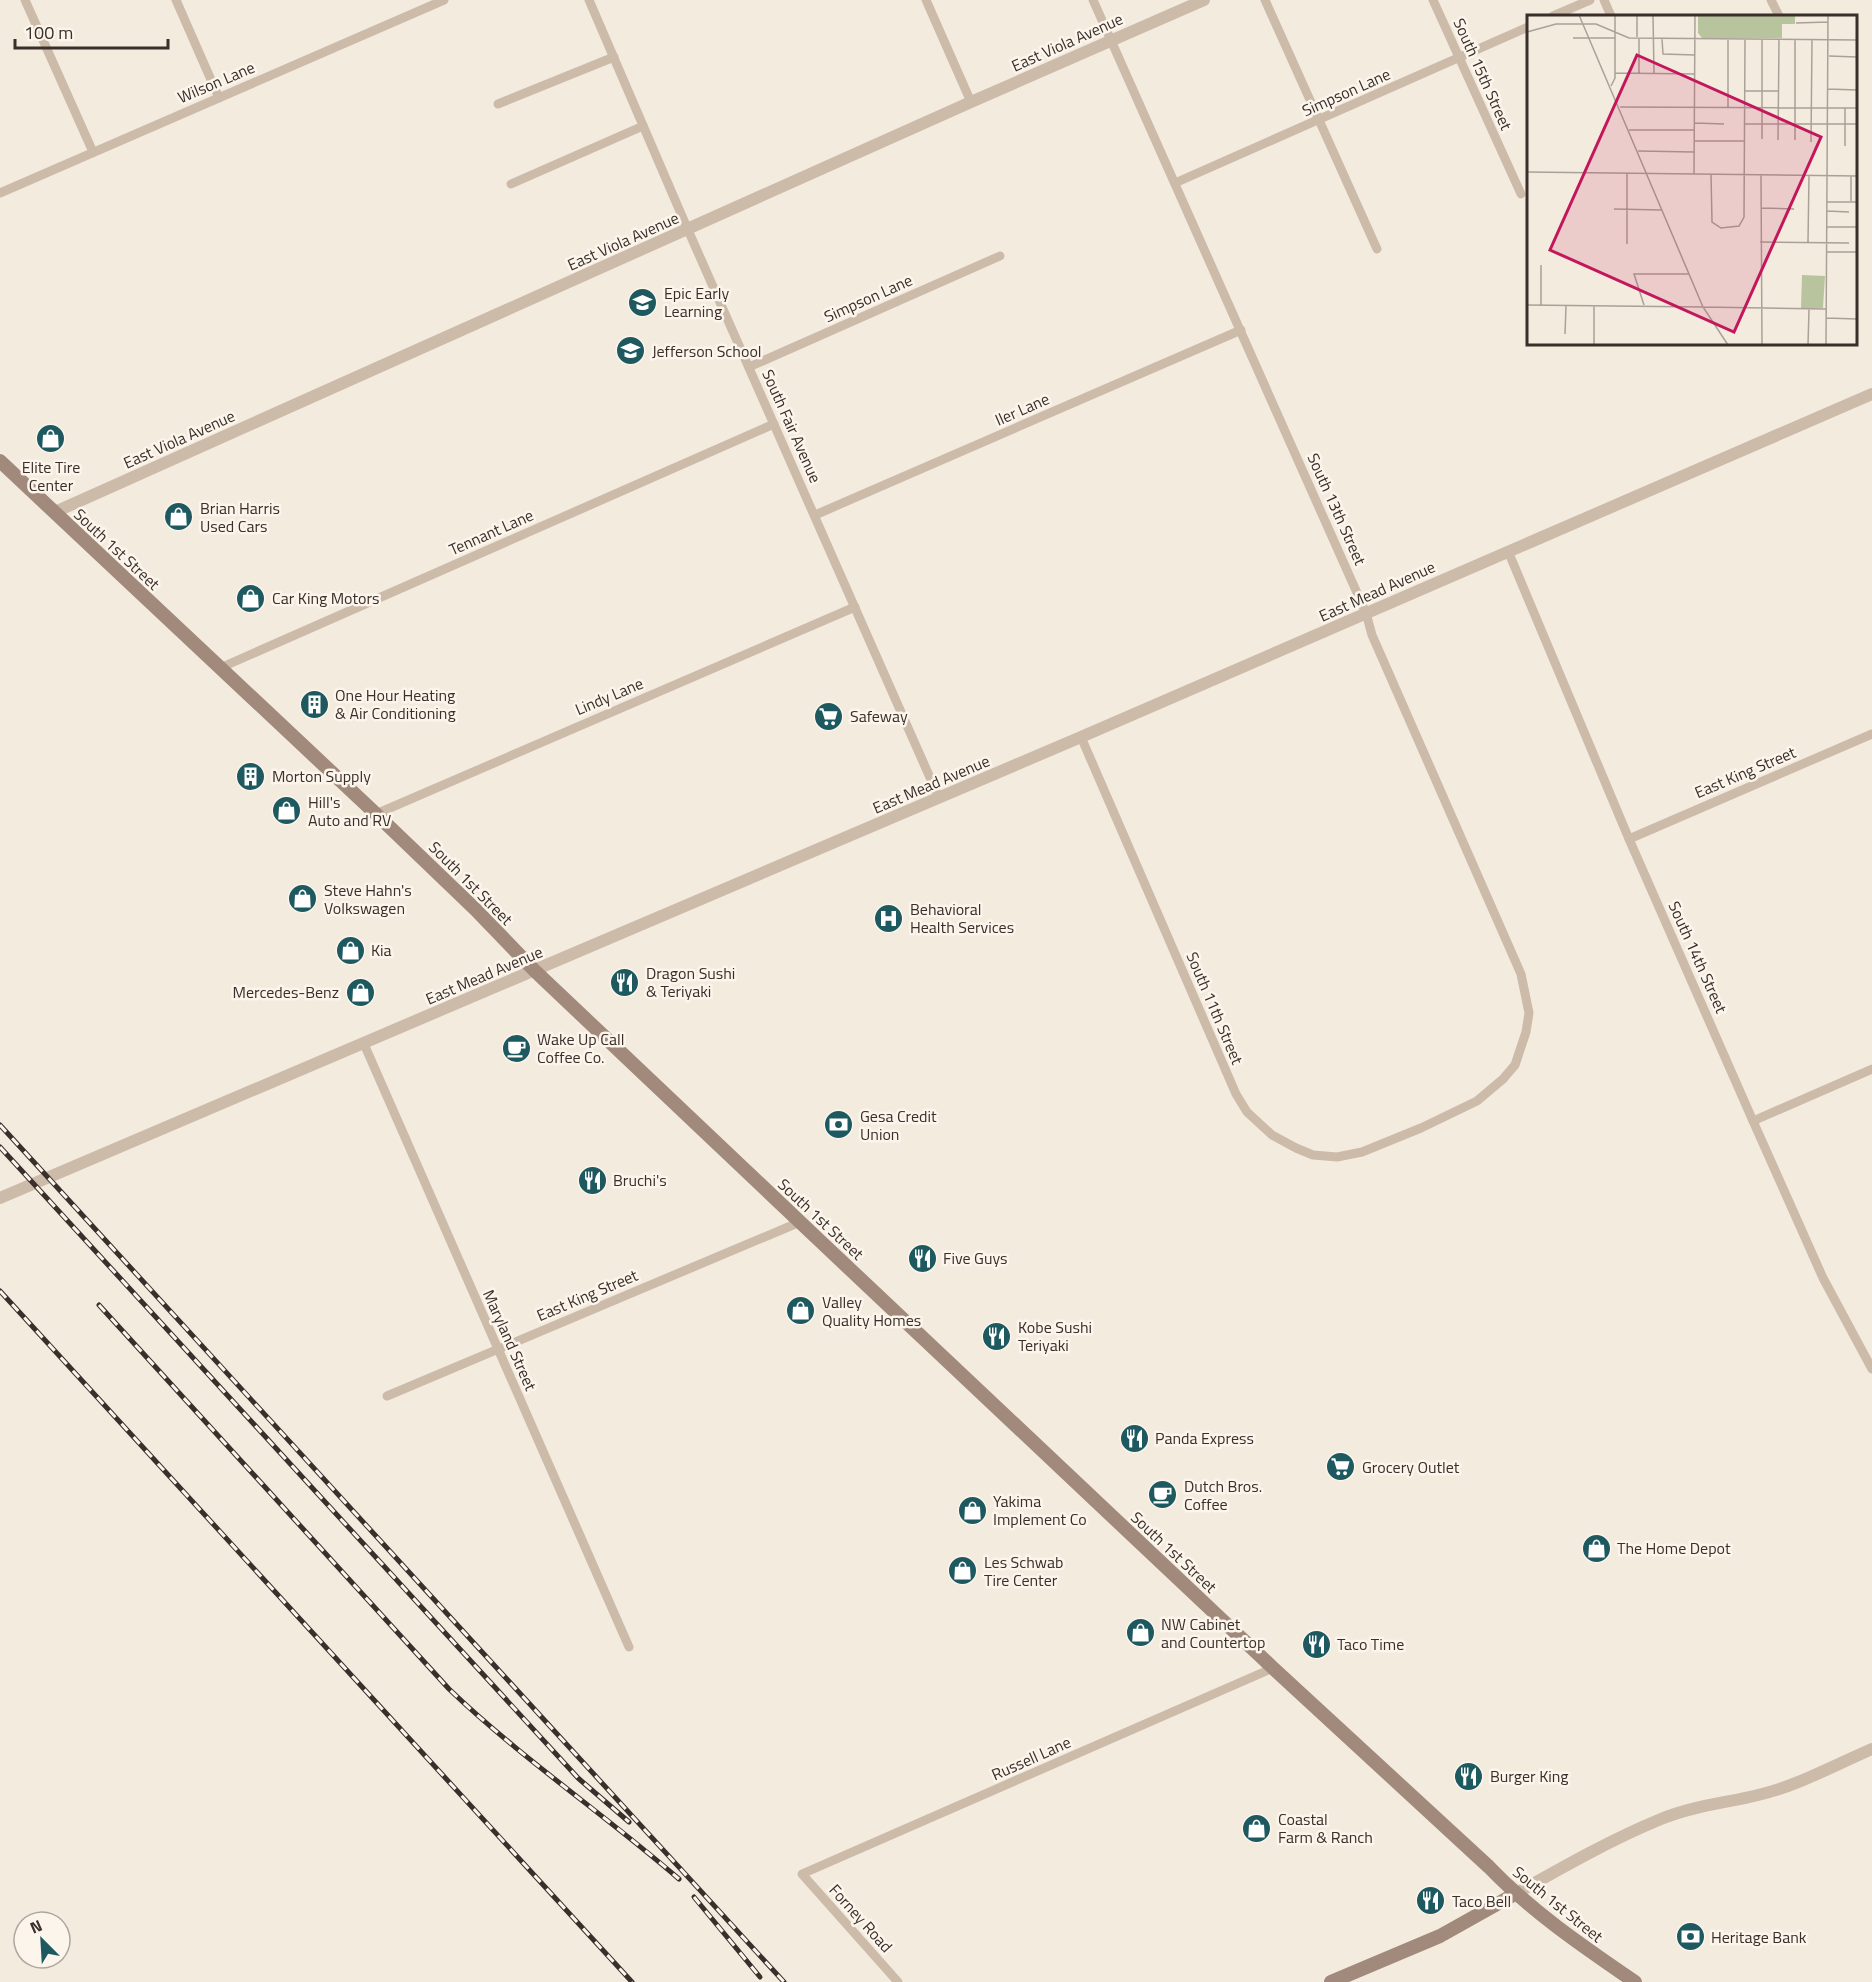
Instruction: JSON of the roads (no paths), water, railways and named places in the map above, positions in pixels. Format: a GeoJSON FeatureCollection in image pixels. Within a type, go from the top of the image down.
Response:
{"type":"FeatureCollection","features":[{"type":"Feature","properties":{"kind":"main road","name":"South 1st Street"},"geometry":{"type":"LineString","coordinates":[[0,461],[376,814],[475,909],[535,971],[800,1222],[1273,1668],[1482,1860],[1515,1894],[1635,1982]]}},
{"type":"Feature","properties":{"kind":"main road"},"geometry":{"type":"LineString","coordinates":[[1331,1982],[1440,1936],[1515,1894]]}},
{"type":"Feature","properties":{"kind":"street"},"geometry":{"type":"LineString","coordinates":[[25,0],[93,152]]}},
{"type":"Feature","properties":{"kind":"street"},"geometry":{"type":"LineString","coordinates":[[176,0],[219,98]]}},
{"type":"Feature","properties":{"kind":"street","name":"Wilson Lane"},"geometry":{"type":"LineString","coordinates":[[0,192],[444,0]]}},
{"type":"Feature","properties":{"kind":"street","name":"South Fair Avenue"},"geometry":{"type":"LineString","coordinates":[[589,0],[939,798]]}},
{"type":"Feature","properties":{"kind":"street"},"geometry":{"type":"LineString","coordinates":[[926,0],[971,102]]}},
{"type":"Feature","properties":{"kind":"street","name":"South 13th Street"},"geometry":{"type":"LineString","coordinates":[[1093,0],[1366,613],[1372,635],[1521,974],[1529,1013],[1515,1065],[1503,1079],[1477,1101],[1421,1128]]}},
{"type":"Feature","properties":{"kind":"street","name":"East Viola Avenue"},"geometry":{"type":"LineString","coordinates":[[55,513],[971,102],[1204,0]]}},
{"type":"Feature","properties":{"kind":"street"},"geometry":{"type":"LineString","coordinates":[[1266,0],[1377,249]]}},
{"type":"Feature","properties":{"kind":"street","name":"South 15th Street"},"geometry":{"type":"LineString","coordinates":[[1433,0],[1521,194]]}},
{"type":"Feature","properties":{"kind":"street"},"geometry":{"type":"LineString","coordinates":[[1555,15],[1590,0]]}},
{"type":"Feature","properties":{"kind":"street"},"geometry":{"type":"LineString","coordinates":[[1604,0],[1611,15]]}},
{"type":"Feature","properties":{"kind":"street"},"geometry":{"type":"LineString","coordinates":[[1772,0],[1779,15]]}},
{"type":"Feature","properties":{"kind":"street","name":"Simpson Lane"},"geometry":{"type":"LineString","coordinates":[[1175,183],[1527,27]]}},
{"type":"Feature","properties":{"kind":"street"},"geometry":{"type":"LineString","coordinates":[[498,104],[614,57]]}},
{"type":"Feature","properties":{"kind":"street"},"geometry":{"type":"LineString","coordinates":[[512,184],[643,126]]}},
{"type":"Feature","properties":{"kind":"street","name":"Simpson Lane"},"geometry":{"type":"LineString","coordinates":[[749,367],[1000,256]]}},
{"type":"Feature","properties":{"kind":"street","name":"Iler Lane"},"geometry":{"type":"LineString","coordinates":[[815,515],[1241,330]]}},
{"type":"Feature","properties":{"kind":"street","name":"East Mead Avenue"},"geometry":{"type":"LineString","coordinates":[[0,1198],[1081,738],[1872,394]]}},
{"type":"Feature","properties":{"kind":"street","name":"Tennant Lane"},"geometry":{"type":"LineString","coordinates":[[220,668],[774,424]]}},
{"type":"Feature","properties":{"kind":"street","name":"South 14th Street"},"geometry":{"type":"LineString","coordinates":[[1509,551],[1629,838],[1753,1121],[1823,1278],[1872,1369]]}},
{"type":"Feature","properties":{"kind":"street","name":"Lindy Lane"},"geometry":{"type":"LineString","coordinates":[[376,814],[855,607]]}},
{"type":"Feature","properties":{"kind":"street","name":"East King Street"},"geometry":{"type":"LineString","coordinates":[[1629,838],[1872,734]]}},
{"type":"Feature","properties":{"kind":"street","name":"South 11th Street"},"geometry":{"type":"LineString","coordinates":[[1081,738],[1227,1074],[1247,1112],[1258,1124],[1283,1142],[1313,1155],[1337,1157],[1362,1152],[1421,1128]]}},
{"type":"Feature","properties":{"kind":"street","name":"Maryland Street"},"geometry":{"type":"LineString","coordinates":[[364,1044],[629,1647]]}},
{"type":"Feature","properties":{"kind":"street"},"geometry":{"type":"LineString","coordinates":[[1753,1121],[1872,1070]]}},
{"type":"Feature","properties":{"kind":"street","name":"East King Street"},"geometry":{"type":"LineString","coordinates":[[387,1396],[800,1222]]}},
{"type":"Feature","properties":{"kind":"street","name":"Russell Lane"},"geometry":{"type":"LineString","coordinates":[[802,1874],[1273,1668]]}},
{"type":"Feature","properties":{"kind":"street"},"geometry":{"type":"LineString","coordinates":[[1515,1894],[1579,1857],[1662,1819],[1694,1808],[1760,1795],[1785,1787],[1872,1749]]}},
{"type":"Feature","properties":{"kind":"street","name":"Forney Road"},"geometry":{"type":"LineString","coordinates":[[802,1874],[898,1982]]}},
{"type":"Feature","properties":{"kind":"railway"},"geometry":{"type":"LineString","coordinates":[[0,1125],[784,1982]]}},
{"type":"Feature","properties":{"kind":"railway"},"geometry":{"type":"LineString","coordinates":[[0,1147],[578,1778],[629,1822]]}},
{"type":"Feature","properties":{"kind":"railway"},"geometry":{"type":"LineString","coordinates":[[0,1291],[632,1982]]}},
{"type":"Feature","properties":{"kind":"railway"},"geometry":{"type":"LineString","coordinates":[[99,1305],[449,1689],[505,1739],[679,1879]]}},
{"type":"Feature","properties":{"kind":"railway"},"geometry":{"type":"LineString","coordinates":[[694,1897],[760,1977]]}},
{"type":"Feature","properties":{"kind":"place","name":"Epic Early Learning"},"geometry":{"type":"Point","coordinates":[643,302]}},
{"type":"Feature","properties":{"kind":"place","name":"Jefferson School"},"geometry":{"type":"Point","coordinates":[631,351]}},
{"type":"Feature","properties":{"kind":"place","name":"Elite Tire Center"},"geometry":{"type":"Point","coordinates":[51,439]}},
{"type":"Feature","properties":{"kind":"place","name":"Brian Harris Used Cars"},"geometry":{"type":"Point","coordinates":[179,517]}},
{"type":"Feature","properties":{"kind":"place","name":"Car King Motors"},"geometry":{"type":"Point","coordinates":[251,598]}},
{"type":"Feature","properties":{"kind":"place","name":"One Hour Heating & Air Conditioning"},"geometry":{"type":"Point","coordinates":[314,704]}},
{"type":"Feature","properties":{"kind":"place","name":"Safeway"},"geometry":{"type":"Point","coordinates":[829,716]}},
{"type":"Feature","properties":{"kind":"place","name":"Morton Supply"},"geometry":{"type":"Point","coordinates":[251,776]}},
{"type":"Feature","properties":{"kind":"place","name":"Hill's Auto and RV"},"geometry":{"type":"Point","coordinates":[287,811]}},
{"type":"Feature","properties":{"kind":"place","name":"Steve Hahn's Volkswagen"},"geometry":{"type":"Point","coordinates":[303,899]}},
{"type":"Feature","properties":{"kind":"place","name":"Behavioral Health Services"},"geometry":{"type":"Point","coordinates":[889,918]}},
{"type":"Feature","properties":{"kind":"place","name":"Kia"},"geometry":{"type":"Point","coordinates":[350,950]}},
{"type":"Feature","properties":{"kind":"place","name":"Dragon Sushi & Teriyaki"},"geometry":{"type":"Point","coordinates":[625,982]}},
{"type":"Feature","properties":{"kind":"place","name":"Mercedes-Benz"},"geometry":{"type":"Point","coordinates":[360,992]}},
{"type":"Feature","properties":{"kind":"place","name":"Wake Up Call Coffee Co."},"geometry":{"type":"Point","coordinates":[516,1048]}},
{"type":"Feature","properties":{"kind":"place","name":"Gesa Credit Union"},"geometry":{"type":"Point","coordinates":[839,1125]}},
{"type":"Feature","properties":{"kind":"place","name":"Bruchi's"},"geometry":{"type":"Point","coordinates":[592,1180]}},
{"type":"Feature","properties":{"kind":"place","name":"Five Guys"},"geometry":{"type":"Point","coordinates":[922,1258]}},
{"type":"Feature","properties":{"kind":"place","name":"Valley Quality Homes"},"geometry":{"type":"Point","coordinates":[801,1311]}},
{"type":"Feature","properties":{"kind":"place","name":"Kobe Sushi Teriyaki"},"geometry":{"type":"Point","coordinates":[997,1336]}},
{"type":"Feature","properties":{"kind":"place","name":"Panda Express"},"geometry":{"type":"Point","coordinates":[1134,1438]}},
{"type":"Feature","properties":{"kind":"place","name":"Grocery Outlet"},"geometry":{"type":"Point","coordinates":[1341,1467]}},
{"type":"Feature","properties":{"kind":"place","name":"Dutch Bros. Coffee"},"geometry":{"type":"Point","coordinates":[1163,1495]}},
{"type":"Feature","properties":{"kind":"place","name":"Yakima Implement Co"},"geometry":{"type":"Point","coordinates":[972,1510]}},
{"type":"Feature","properties":{"kind":"place","name":"The Home Depot"},"geometry":{"type":"Point","coordinates":[1596,1548]}},
{"type":"Feature","properties":{"kind":"place","name":"Les Schwab Tire Center"},"geometry":{"type":"Point","coordinates":[963,1571]}},
{"type":"Feature","properties":{"kind":"place","name":"NW Cabinet and Countertop"},"geometry":{"type":"Point","coordinates":[1140,1633]}},
{"type":"Feature","properties":{"kind":"place","name":"Taco Time"},"geometry":{"type":"Point","coordinates":[1316,1644]}},
{"type":"Feature","properties":{"kind":"place","name":"Burger King"},"geometry":{"type":"Point","coordinates":[1469,1776]}},
{"type":"Feature","properties":{"kind":"place","name":"Coastal Farm & Ranch"},"geometry":{"type":"Point","coordinates":[1257,1828]}},
{"type":"Feature","properties":{"kind":"place","name":"Taco Bell"},"geometry":{"type":"Point","coordinates":[1431,1901]}},
{"type":"Feature","properties":{"kind":"place","name":"Heritage Bank"},"geometry":{"type":"Point","coordinates":[1690,1937]}}]}
